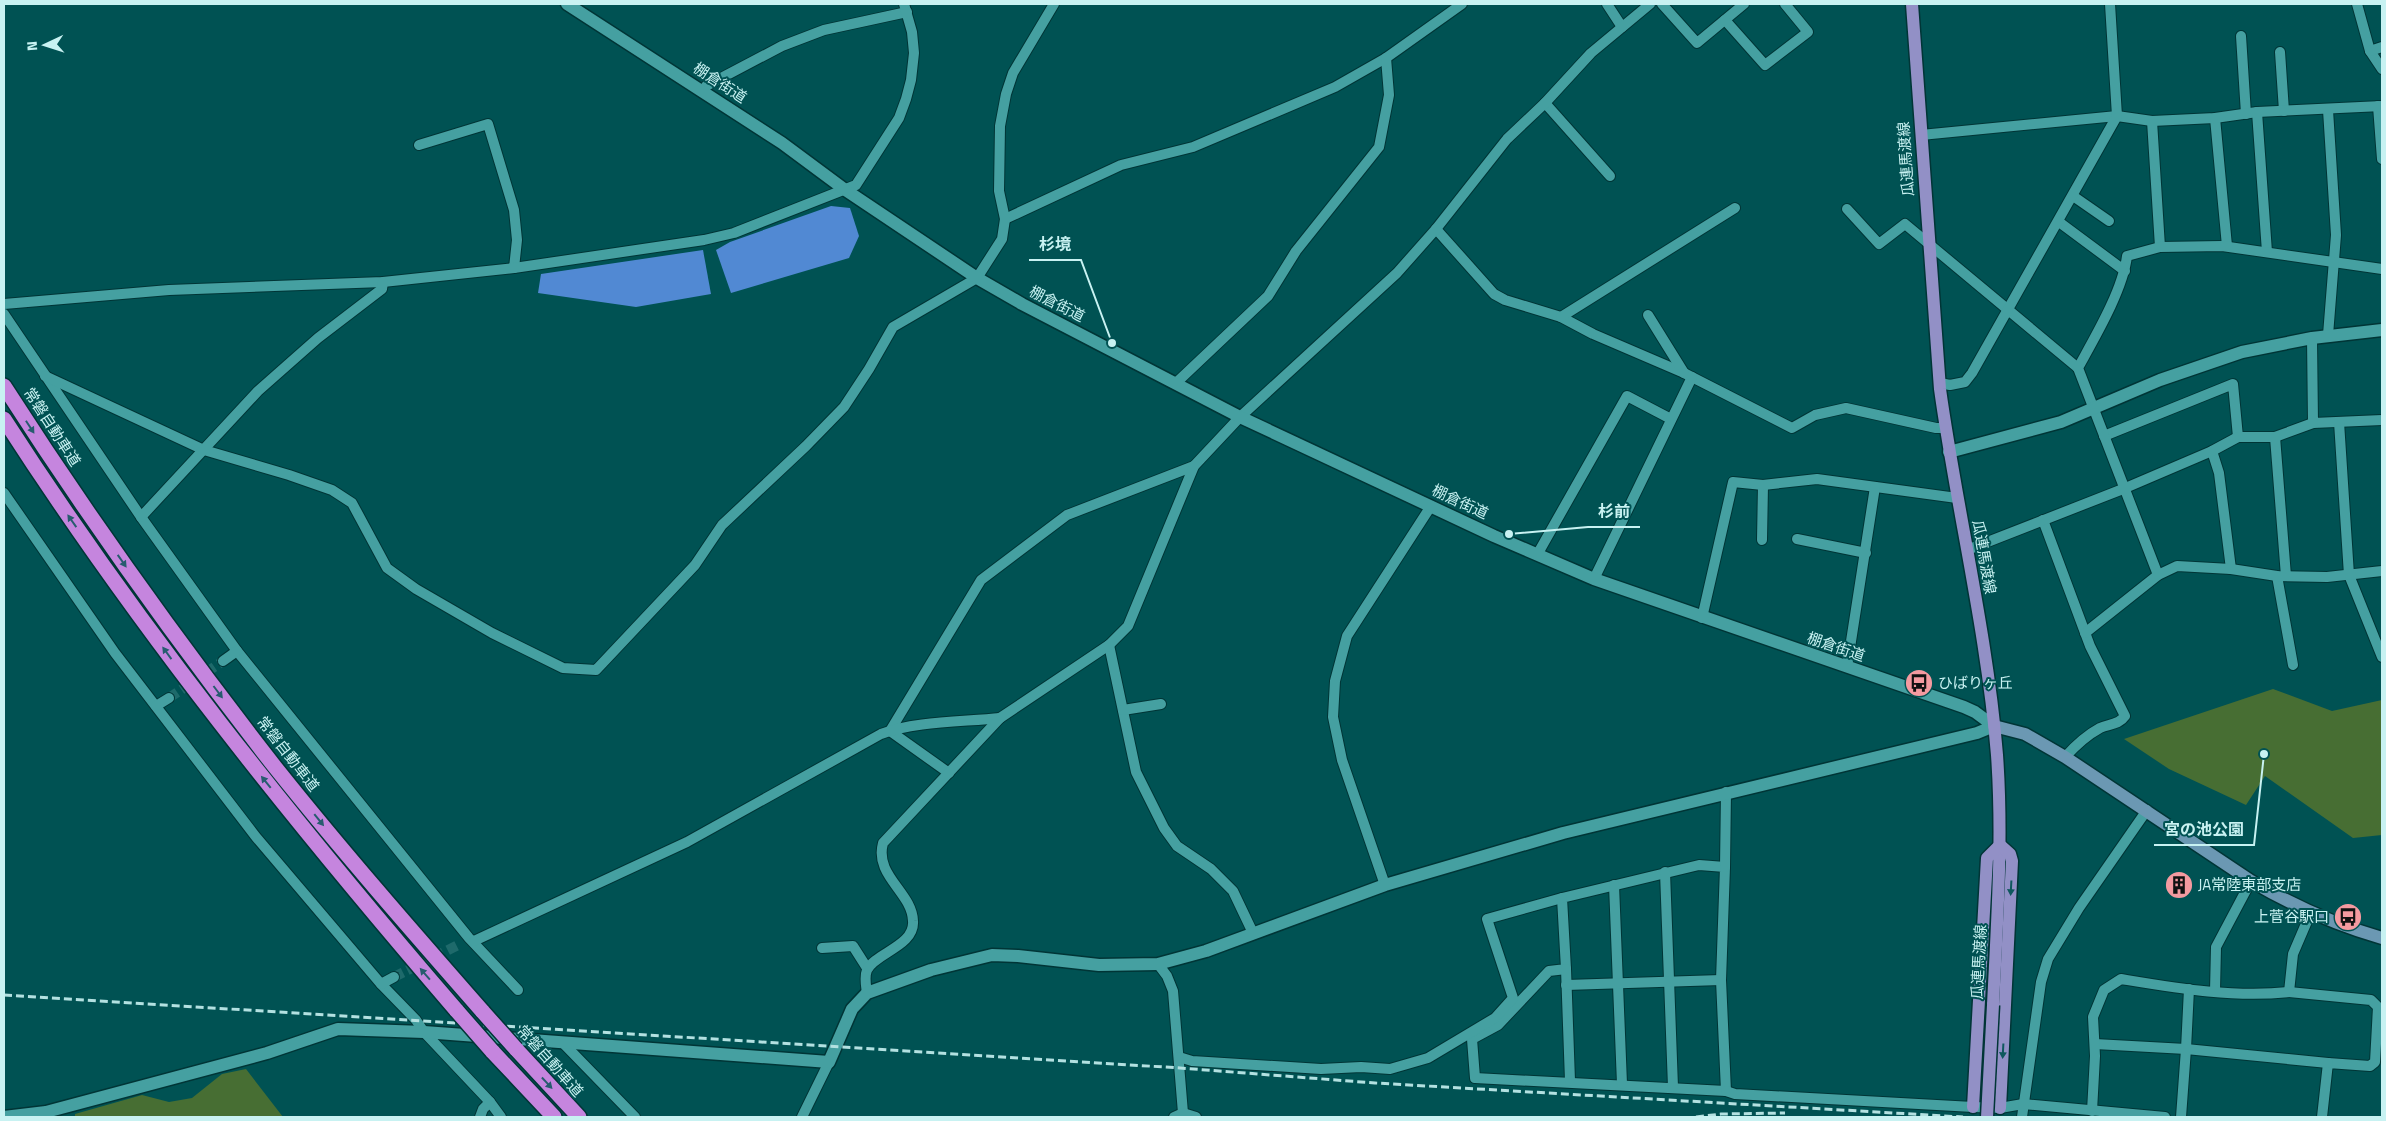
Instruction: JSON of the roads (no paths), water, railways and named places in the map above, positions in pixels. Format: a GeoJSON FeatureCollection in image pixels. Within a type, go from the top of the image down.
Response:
{"type":"FeatureCollection","features":[{"type":"Feature","properties":{"kind":"highway","name":"常磐自動車道"},"geometry":{"type":"LineString","coordinates":[[4,386],[124,564],[269,759],[383,898],[516,1049],[579,1117]]}},
{"type":"Feature","properties":{"kind":"highway"},"geometry":{"type":"LineString","coordinates":[[4,419],[101,563],[178,669],[298,822],[457,1011],[554,1117]]}},
{"type":"Feature","properties":{"kind":"main road","name":"瓜連馬渡線"},"geometry":{"type":"LineString","coordinates":[[1912,4],[1940,383],[1949,452],[1967,550],[1994,726],[2000,845],[1987,1117]]}},
{"type":"Feature","properties":{"kind":"main road","name":"棚倉街道"},"geometry":{"type":"LineString","coordinates":[[1994,726],[2025,734],[2065,757],[2251,881],[2310,912],[2382,938]]}},
{"type":"Feature","properties":{"kind":"main road"},"geometry":{"type":"LineString","coordinates":[[1973,1107],[1987,860],[2000,845],[2010,854],[2012,861],[2000,1108]]}},
{"type":"Feature","properties":{"kind":"street","name":"棚倉街道"},"geometry":{"type":"LineString","coordinates":[[567,4],[782,143],[844,189],[977,278],[1022,304],[1240,416],[1537,555],[1594,579],[1975,712],[1994,726]]}},
{"type":"Feature","properties":{"kind":"street"},"geometry":{"type":"LineString","coordinates":[[45,376],[204,450],[332,490],[352,503],[388,568],[416,589],[492,633],[563,668],[596,670],[695,565],[722,525],[806,446],[844,407],[893,327],[977,278],[1002,239],[1005,219],[999,191],[1000,126],[1006,94],[1013,73],[1054,4]]}},
{"type":"Feature","properties":{"kind":"street"},"geometry":{"type":"LineString","coordinates":[[1005,219],[1121,165],[1193,148],[1335,87],[1386,58],[1462,4]]}},
{"type":"Feature","properties":{"kind":"street"},"geometry":{"type":"LineString","coordinates":[[1607,4],[1622,26]]}},
{"type":"Feature","properties":{"kind":"street"},"geometry":{"type":"LineString","coordinates":[[867,968],[907,938],[914,921],[911,910],[883,866],[880,854],[883,844],[1000,718],[1109,646],[1128,626],[1194,466],[1240,416],[1397,273],[1436,229],[1507,139],[1544,103],[1590,52],[1650,4]]}},
{"type":"Feature","properties":{"kind":"street"},"geometry":{"type":"LineString","coordinates":[[1662,4],[1697,43],[1744,4]]}},
{"type":"Feature","properties":{"kind":"street"},"geometry":{"type":"LineString","coordinates":[[1725,20],[1765,65],[1808,32],[1785,4]]}},
{"type":"Feature","properties":{"kind":"street"},"geometry":{"type":"LineString","coordinates":[[1940,383],[1950,385],[1965,382],[2059,222],[2117,116],[2110,4]]}},
{"type":"Feature","properties":{"kind":"street"},"geometry":{"type":"LineString","coordinates":[[2357,4],[2370,51],[2382,69]]}},
{"type":"Feature","properties":{"kind":"street"},"geometry":{"type":"LineString","coordinates":[[4,304],[169,290],[383,282],[514,268],[704,240],[734,233],[856,185],[899,118],[906,99],[911,80],[914,53],[906,8],[824,30],[782,46],[706,86],[704,92]]}},
{"type":"Feature","properties":{"kind":"street"},"geometry":{"type":"LineString","coordinates":[[2241,36],[2246,114]]}},
{"type":"Feature","properties":{"kind":"street"},"geometry":{"type":"LineString","coordinates":[[2370,51],[2382,47]]}},
{"type":"Feature","properties":{"kind":"street"},"geometry":{"type":"LineString","coordinates":[[2280,52],[2284,111]]}},
{"type":"Feature","properties":{"kind":"street"},"geometry":{"type":"LineString","coordinates":[[1176,382],[1268,296],[1296,251],[1379,147],[1389,95],[1386,58]]}},
{"type":"Feature","properties":{"kind":"street"},"geometry":{"type":"LineString","coordinates":[[1544,103],[1610,176]]}},
{"type":"Feature","properties":{"kind":"street"},"geometry":{"type":"LineString","coordinates":[[1921,135],[2117,116],[2152,121],[2215,118],[2257,112],[2380,106],[2382,158]]}},
{"type":"Feature","properties":{"kind":"street"},"geometry":{"type":"LineString","coordinates":[[2328,110],[2336,235],[2328,335]]}},
{"type":"Feature","properties":{"kind":"street"},"geometry":{"type":"LineString","coordinates":[[2257,112],[2267,252]]}},
{"type":"Feature","properties":{"kind":"street"},"geometry":{"type":"LineString","coordinates":[[2215,118],[2227,246]]}},
{"type":"Feature","properties":{"kind":"street"},"geometry":{"type":"LineString","coordinates":[[2152,121],[2160,247]]}},
{"type":"Feature","properties":{"kind":"street"},"geometry":{"type":"LineString","coordinates":[[420,145],[488,124],[514,210],[517,240],[514,268]]}},
{"type":"Feature","properties":{"kind":"street"},"geometry":{"type":"LineString","coordinates":[[2073,196],[2109,222]]}},
{"type":"Feature","properties":{"kind":"street"},"geometry":{"type":"LineString","coordinates":[[1561,317],[1735,208]]}},
{"type":"Feature","properties":{"kind":"street"},"geometry":{"type":"LineString","coordinates":[[1847,209],[1879,244],[1904,224],[2078,368],[2123,489],[2158,575]]}},
{"type":"Feature","properties":{"kind":"street"},"geometry":{"type":"LineString","coordinates":[[2059,222],[2125,271]]}},
{"type":"Feature","properties":{"kind":"street"},"geometry":{"type":"LineString","coordinates":[[1436,229],[1494,294],[1505,300],[1561,317],[1594,334],[1688,375],[1792,428],[1815,415],[1846,408],[1936,428],[1946,428]]}},
{"type":"Feature","properties":{"kind":"street"},"geometry":{"type":"LineString","coordinates":[[2078,368],[2125,271],[2127,256],[2160,247],[2227,246],[2382,269]]}},
{"type":"Feature","properties":{"kind":"street"},"geometry":{"type":"LineString","coordinates":[[141,517],[258,391],[318,338],[382,289],[383,282]]}},
{"type":"Feature","properties":{"kind":"street"},"geometry":{"type":"LineString","coordinates":[[4,314],[141,517],[237,652],[471,939],[518,990]]}},
{"type":"Feature","properties":{"kind":"street"},"geometry":{"type":"LineString","coordinates":[[1648,315],[1688,375]]}},
{"type":"Feature","properties":{"kind":"street"},"geometry":{"type":"LineString","coordinates":[[1949,452],[2035,430],[2093,409],[2160,380],[2242,352],[2328,335],[2382,330]]}},
{"type":"Feature","properties":{"kind":"street"},"geometry":{"type":"LineString","coordinates":[[2312,338],[2313,423]]}},
{"type":"Feature","properties":{"kind":"street"},"geometry":{"type":"LineString","coordinates":[[1594,579],[1671,419],[1688,375]]}},
{"type":"Feature","properties":{"kind":"street"},"geometry":{"type":"LineString","coordinates":[[2104,436],[2233,384],[2238,438]]}},
{"type":"Feature","properties":{"kind":"street"},"geometry":{"type":"LineString","coordinates":[[1537,555],[1627,396],[1671,419]]}},
{"type":"Feature","properties":{"kind":"street"},"geometry":{"type":"LineString","coordinates":[[1967,550],[2123,489],[2238,438],[2276,437],[2313,423],[2382,420]]}},
{"type":"Feature","properties":{"kind":"street"},"geometry":{"type":"LineString","coordinates":[[2339,422],[2349,575],[2382,658]]}},
{"type":"Feature","properties":{"kind":"street"},"geometry":{"type":"LineString","coordinates":[[2276,437],[2281,576],[2293,665]]}},
{"type":"Feature","properties":{"kind":"street"},"geometry":{"type":"LineString","coordinates":[[2212,451],[2219,473],[2231,569]]}},
{"type":"Feature","properties":{"kind":"street"},"geometry":{"type":"LineString","coordinates":[[890,731],[981,580],[1067,515],[1194,466]]}},
{"type":"Feature","properties":{"kind":"street"},"geometry":{"type":"LineString","coordinates":[[1702,618],[1734,482],[1763,485],[1817,479],[1957,498]]}},
{"type":"Feature","properties":{"kind":"street"},"geometry":{"type":"LineString","coordinates":[[1762,540],[1763,485]]}},
{"type":"Feature","properties":{"kind":"street"},"geometry":{"type":"LineString","coordinates":[[1847,667],[1875,487]]}},
{"type":"Feature","properties":{"kind":"street"},"geometry":{"type":"LineString","coordinates":[[4,493],[78,602],[256,837],[381,984],[490,1102],[501,1117]]}},
{"type":"Feature","properties":{"kind":"street"},"geometry":{"type":"LineString","coordinates":[[1385,885],[1342,760],[1333,717],[1336,681],[1347,636],[1431,506]]}},
{"type":"Feature","properties":{"kind":"street"},"geometry":{"type":"LineString","coordinates":[[2043,520],[2085,633],[2124,716],[2122,721],[2099,728],[2065,757]]}},
{"type":"Feature","properties":{"kind":"street"},"geometry":{"type":"LineString","coordinates":[[1797,538],[1866,553]]}},
{"type":"Feature","properties":{"kind":"street"},"geometry":{"type":"LineString","coordinates":[[2085,633],[2158,575],[2177,566],[2231,569],[2281,576],[2349,575],[2382,571]]}},
{"type":"Feature","properties":{"kind":"street"},"geometry":{"type":"LineString","coordinates":[[1109,646],[1136,772],[1164,828],[1177,846],[1210,869],[1233,891],[1253,933]]}},
{"type":"Feature","properties":{"kind":"street"},"geometry":{"type":"LineString","coordinates":[[223,661],[237,652]]}},
{"type":"Feature","properties":{"kind":"street"},"geometry":{"type":"LineString","coordinates":[[156,706],[169,698]]}},
{"type":"Feature","properties":{"kind":"street"},"geometry":{"type":"LineString","coordinates":[[1123,710],[1161,704]]}},
{"type":"Feature","properties":{"kind":"street"},"geometry":{"type":"LineString","coordinates":[[460,944],[679,846],[890,731],[933,724],[1000,718]]}},
{"type":"Feature","properties":{"kind":"street"},"geometry":{"type":"LineString","coordinates":[[802,1117],[852,1010],[867,993],[931,970],[992,955],[1099,965],[1158,964],[1206,952],[1385,885],[1563,833],[1726,792],[1978,733],[1994,726]]}},
{"type":"Feature","properties":{"kind":"street"},"geometry":{"type":"LineString","coordinates":[[890,731],[949,773]]}},
{"type":"Feature","properties":{"kind":"street"},"geometry":{"type":"LineString","coordinates":[[1726,792],[1721,980],[1726,1091]]}},
{"type":"Feature","properties":{"kind":"street"},"geometry":{"type":"LineString","coordinates":[[2022,1117],[2041,982],[2048,959],[2078,908],[2147,810]]}},
{"type":"Feature","properties":{"kind":"street"},"geometry":{"type":"LineString","coordinates":[[1179,1057],[1192,1061],[1321,1069],[1361,1067],[1378,1070],[1390,1069],[1428,1058],[1495,1018],[1513,998],[1487,919],[1665,872],[1699,865],[1725,867]]}},
{"type":"Feature","properties":{"kind":"street"},"geometry":{"type":"LineString","coordinates":[[1665,872],[1673,1087]]}},
{"type":"Feature","properties":{"kind":"street"},"geometry":{"type":"LineString","coordinates":[[2215,991],[2216,947],[2251,881]]}},
{"type":"Feature","properties":{"kind":"street"},"geometry":{"type":"LineString","coordinates":[[1614,885],[1622,1084]]}},
{"type":"Feature","properties":{"kind":"street"},"geometry":{"type":"LineString","coordinates":[[1562,898],[1570,1081]]}},
{"type":"Feature","properties":{"kind":"street"},"geometry":{"type":"LineString","coordinates":[[2289,992],[2292,954],[2310,912]]}},
{"type":"Feature","properties":{"kind":"street"},"geometry":{"type":"LineString","coordinates":[[822,948],[853,946],[867,968],[865,979],[867,993]]}},
{"type":"Feature","properties":{"kind":"street"},"geometry":{"type":"LineString","coordinates":[[1158,964],[1167,976],[1173,991],[1179,1057],[1179,1115],[1196,1117]]}},
{"type":"Feature","properties":{"kind":"street"},"geometry":{"type":"LineString","coordinates":[[1566,969],[1550,971],[1498,1025],[1472,1038],[1475,1078],[1622,1084],[1726,1091],[1735,1094],[1973,1107],[2000,1108],[2023,1104],[2165,1117]]}},
{"type":"Feature","properties":{"kind":"street"},"geometry":{"type":"LineString","coordinates":[[381,984],[394,977]]}},
{"type":"Feature","properties":{"kind":"street"},"geometry":{"type":"LineString","coordinates":[[2092,1110],[2094,1017],[2104,990],[2122,979],[2190,990],[2268,994],[2289,992],[2370,1000],[2378,1007],[2375,1062],[2370,1066],[2186,1049],[2094,1044]]}},
{"type":"Feature","properties":{"kind":"street"},"geometry":{"type":"LineString","coordinates":[[1566,985],[1721,980]]}},
{"type":"Feature","properties":{"kind":"street"},"geometry":{"type":"LineString","coordinates":[[2181,1117],[2190,990]]}},
{"type":"Feature","properties":{"kind":"street"},"geometry":{"type":"LineString","coordinates":[[4,1117],[46,1112],[65,1107],[267,1053],[338,1029],[424,1032],[829,1062]]}},
{"type":"Feature","properties":{"kind":"street"},"geometry":{"type":"LineString","coordinates":[[563,1043],[634,1117]]}},
{"type":"Feature","properties":{"kind":"street"},"geometry":{"type":"LineString","coordinates":[[2322,1117],[2328,1063]]}},
{"type":"Feature","properties":{"kind":"street"},"geometry":{"type":"LineString","coordinates":[[480,1117],[483,1109],[490,1102]]}},
{"type":"Feature","properties":{"kind":"water"},"geometry":{"type":"Polygon","coordinates":[[[831,206],[850,208],[859,236],[849,258],[731,293],[716,250],[730,242],[831,206]]]}},
{"type":"Feature","properties":{"kind":"water"},"geometry":{"type":"Polygon","coordinates":[[[703,250],[711,294],[636,307],[538,293],[541,274],[703,250]]]}},
{"type":"Feature","properties":{"kind":"tunnel"},"geometry":{"type":"LineString","coordinates":[[169,698],[223,661]]}},
{"type":"Feature","properties":{"kind":"tunnel"},"geometry":{"type":"LineString","coordinates":[[394,977],[460,944]]}},
{"type":"Feature","properties":{"kind":"railway"},"geometry":{"type":"LineString","coordinates":[[4,995],[1180,1068],[1375,1083],[1963,1117]]}},
{"type":"Feature","properties":{"kind":"railway"},"geometry":{"type":"LineString","coordinates":[[1696,1117],[1721,1114],[1785,1113]]}},
{"type":"Feature","properties":{"kind":"place","name":"杉境"},"geometry":{"type":"Point","coordinates":[1112,343]}},
{"type":"Feature","properties":{"kind":"place","name":"杉前"},"geometry":{"type":"Point","coordinates":[1509,534]}},
{"type":"Feature","properties":{"kind":"place","name":"ひばりヶ丘"},"geometry":{"type":"Point","coordinates":[1919,683]}},
{"type":"Feature","properties":{"kind":"place","name":"宮の池公園"},"geometry":{"type":"Point","coordinates":[2264,754]}},
{"type":"Feature","properties":{"kind":"place","name":"JA常陸東部支店"},"geometry":{"type":"Point","coordinates":[2179,885]}},
{"type":"Feature","properties":{"kind":"place","name":"上菅谷駅口"},"geometry":{"type":"Point","coordinates":[2348,917]}}]}
